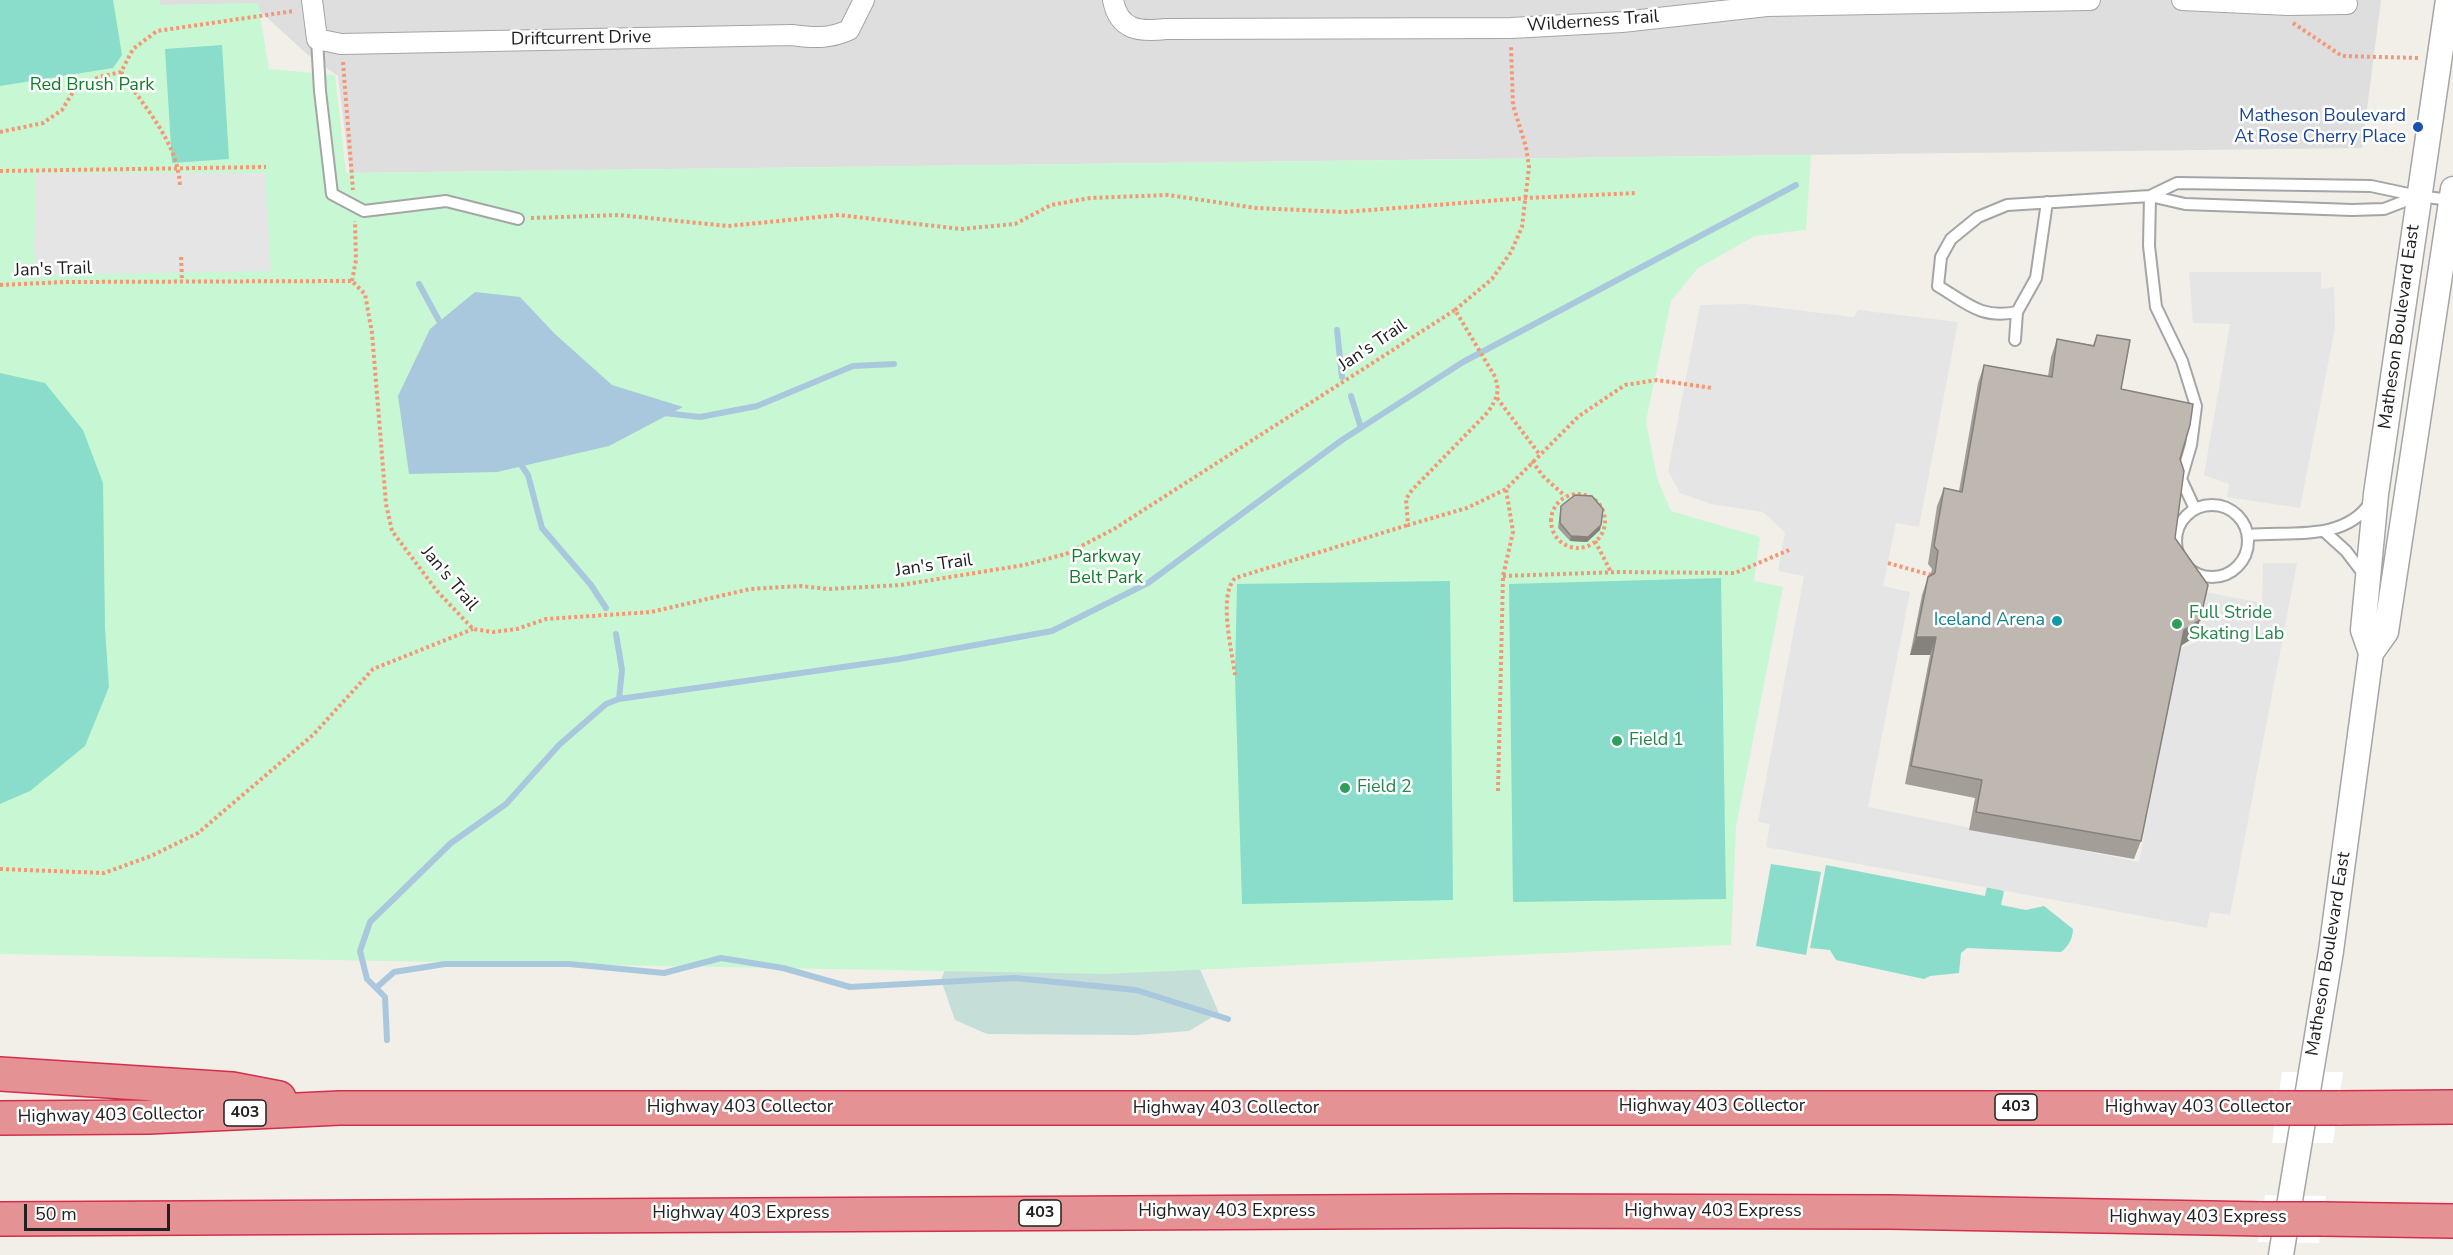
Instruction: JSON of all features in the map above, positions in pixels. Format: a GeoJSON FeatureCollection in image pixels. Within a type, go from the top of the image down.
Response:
{"type":"FeatureCollection","features":[{"type":"Feature","properties":{"kind":"highway"},"geometry":{"type":"LineString","coordinates":[[0,1074],[232,1089],[340,1108]]}},
{"type":"Feature","properties":{"kind":"highway","name":"Highway 403 Collector"},"geometry":{"type":"LineString","coordinates":[[0,1118],[149,1117],[340,1108],[2453,1107]]}},
{"type":"Feature","properties":{"kind":"highway","name":"Highway 403 Express"},"geometry":{"type":"LineString","coordinates":[[0,1219],[1552,1211],[1879,1212],[2453,1221]]}},
{"type":"Feature","properties":{"kind":"street","name":"Driftcurrent Drive"},"geometry":{"type":"LineString","coordinates":[[317,39],[341,44],[792,35],[816,39],[832,37],[849,30],[864,0]]}},
{"type":"Feature","properties":{"kind":"street","name":"Wilderness Trail"},"geometry":{"type":"LineString","coordinates":[[1113,0],[1121,18],[1134,29],[1143,32],[1166,29],[1511,28],[1623,22],[1767,6],[2090,0]]}},
{"type":"Feature","properties":{"kind":"street"},"geometry":{"type":"LineString","coordinates":[[2182,0],[2288,5],[2348,4]]}},
{"type":"Feature","properties":{"kind":"street","name":"Matheson Boulevard East"},"geometry":{"type":"LineString","coordinates":[[2371,653],[2362,630],[2376,494],[2448,0]]}},
{"type":"Feature","properties":{"kind":"street"},"geometry":{"type":"LineString","coordinates":[[312,5],[317,39]]}},
{"type":"Feature","properties":{"kind":"street","name":"Matheson Boulevard East"},"geometry":{"type":"LineString","coordinates":[[2281,1255],[2331,951],[2371,653],[2386,632],[2452,196]]}},
{"type":"Feature","properties":{"kind":"lane"},"geometry":{"type":"LineString","coordinates":[[317,39],[320,91],[332,194],[364,211],[446,201],[518,219]]}},
{"type":"Feature","properties":{"kind":"lane"},"geometry":{"type":"LineString","coordinates":[[2150,196],[2177,183],[2372,186],[2418,196],[2452,196]]}},
{"type":"Feature","properties":{"kind":"lane"},"geometry":{"type":"LineString","coordinates":[[2018,312],[1997,316],[1984,314],[1938,286],[1941,257],[1951,239],[1978,217],[2007,205],[2150,196],[2185,204],[2352,210],[2384,209],[2418,196]]}},
{"type":"Feature","properties":{"kind":"lane"},"geometry":{"type":"LineString","coordinates":[[2150,196],[2149,246],[2156,307],[2182,361],[2196,406],[2191,445],[2181,478],[2195,509]]}},
{"type":"Feature","properties":{"kind":"lane"},"geometry":{"type":"LineString","coordinates":[[2015,340],[2018,312],[2036,278],[2047,202]]}},
{"type":"Feature","properties":{"kind":"lane"},"geometry":{"type":"LineString","coordinates":[[2249,535],[2325,532],[2358,519],[2376,494]]}},
{"type":"Feature","properties":{"kind":"lane"},"geometry":{"type":"LineString","coordinates":[[2218,505],[2229,508],[2238,515],[2249,535],[2246,557],[2230,574],[2207,578],[2196,574],[2187,568],[2176,548],[2180,525],[2195,509],[2218,505]]}},
{"type":"Feature","properties":{"kind":"lane"},"geometry":{"type":"LineString","coordinates":[[2325,532],[2346,551],[2367,580]]}},
{"type":"Feature","properties":{"kind":"path"},"geometry":{"type":"LineString","coordinates":[[0,132],[43,123],[62,110],[73,92],[99,77],[121,72],[133,49],[157,31],[312,5]]}},
{"type":"Feature","properties":{"kind":"path"},"geometry":{"type":"LineString","coordinates":[[2288,5],[2294,26],[2342,56],[2439,58]]}},
{"type":"Feature","properties":{"kind":"path","name":"Jan's Trail"},"geometry":{"type":"LineString","coordinates":[[0,285],[182,281],[352,281],[365,294],[372,333],[388,522],[401,545],[437,591],[473,629],[493,632],[517,629],[546,619],[651,612],[750,589],[800,586],[828,590],[902,585],[1024,566],[1066,554],[1114,529],[1455,310],[1492,279],[1511,252],[1522,227],[1527,198],[1529,167],[1526,147],[1513,105],[1511,28]]}},
{"type":"Feature","properties":{"kind":"path"},"geometry":{"type":"LineString","coordinates":[[341,44],[354,206],[356,260],[352,281]]}},
{"type":"Feature","properties":{"kind":"path"},"geometry":{"type":"LineString","coordinates":[[121,72],[172,147],[179,170],[180,186]]}},
{"type":"Feature","properties":{"kind":"path"},"geometry":{"type":"LineString","coordinates":[[0,171],[266,167]]}},
{"type":"Feature","properties":{"kind":"path"},"geometry":{"type":"LineString","coordinates":[[518,219],[619,215],[728,226],[839,215],[961,230],[1015,224],[1051,205],[1090,198],[1168,195],[1256,208],[1344,212],[1527,198],[1637,193]]}},
{"type":"Feature","properties":{"kind":"path"},"geometry":{"type":"LineString","coordinates":[[181,257],[182,281]]}},
{"type":"Feature","properties":{"kind":"path"},"geometry":{"type":"LineString","coordinates":[[1408,525],[1406,498],[1488,412],[1497,398],[1498,386],[1494,375],[1455,310]]}},
{"type":"Feature","properties":{"kind":"path"},"geometry":{"type":"LineString","coordinates":[[1235,675],[1226,599],[1229,586],[1236,578],[1467,508],[1506,489],[1580,416],[1625,385],[1658,380],[1712,388]]}},
{"type":"Feature","properties":{"kind":"path"},"geometry":{"type":"LineString","coordinates":[[1497,398],[1540,455]]}},
{"type":"Feature","properties":{"kind":"path"},"geometry":{"type":"LineString","coordinates":[[1532,461],[1543,476],[1565,496]]}},
{"type":"Feature","properties":{"kind":"path"},"geometry":{"type":"LineString","coordinates":[[1498,791],[1503,576],[1513,532],[1506,489]]}},
{"type":"Feature","properties":{"kind":"path"},"geometry":{"type":"LineString","coordinates":[[1581,493],[1597,501],[1602,508],[1605,525],[1595,541],[1582,548],[1574,548],[1558,540],[1553,534],[1550,517],[1553,508],[1565,496],[1581,493]]}},
{"type":"Feature","properties":{"kind":"path"},"geometry":{"type":"LineString","coordinates":[[1595,541],[1611,572]]}},
{"type":"Feature","properties":{"kind":"path"},"geometry":{"type":"LineString","coordinates":[[1503,576],[1611,572],[1735,573],[1789,550]]}},
{"type":"Feature","properties":{"kind":"path"},"geometry":{"type":"LineString","coordinates":[[1888,563],[1931,575]]}},
{"type":"Feature","properties":{"kind":"path"},"geometry":{"type":"LineString","coordinates":[[0,870],[104,873],[150,856],[198,833],[313,735],[373,669],[473,629]]}},
{"type":"Feature","properties":{"kind":"shaded area"},"geometry":{"type":"Polygon","coordinates":[[[160,0],[2381,0],[2362,148],[350,173],[338,76],[308,55],[252,4],[160,5],[160,0]]]}},
{"type":"Feature","properties":{"kind":"shaded area"},"geometry":{"type":"Polygon","coordinates":[[[36,173],[265,173],[271,271],[37,275],[34,249],[36,173]]]}},
{"type":"Feature","properties":{"kind":"shaded area"},"geometry":{"type":"Polygon","coordinates":[[[2189,272],[2321,272],[2321,289],[2334,287],[2335,328],[2300,508],[2227,497],[2229,484],[2204,475],[2230,324],[2193,323],[2189,272]]]}},
{"type":"Feature","properties":{"kind":"shaded area"},"geometry":{"type":"Polygon","coordinates":[[[475,292],[520,297],[555,334],[612,385],[683,407],[609,446],[497,472],[409,474],[398,396],[430,329],[475,292]]]}},
{"type":"Feature","properties":{"kind":"shaded area"},"geometry":{"type":"Polygon","coordinates":[[[1746,304],[1854,317],[1858,310],[1958,322],[1919,527],[1896,523],[1883,586],[1910,592],[1868,807],[2139,862],[2179,649],[2196,642],[2205,592],[2262,603],[2263,563],[2297,563],[2230,915],[2210,912],[2207,928],[1766,847],[1770,824],[1758,822],[1804,576],[1778,571],[1785,532],[1763,512],[1711,504],[1680,493],[1668,471],[1700,305],[1746,304]]]}},
{"type":"Feature","properties":{"kind":"shaded area"},"geometry":{"type":"Polygon","coordinates":[[[959,935],[1199,967],[1219,1013],[1189,1031],[1137,1035],[987,1034],[955,1020],[941,980],[959,935]]]}},
{"type":"Feature","properties":{"kind":"green space","name":"Parkway Belt Park"},"geometry":{"type":"Polygon","coordinates":[[[0,0],[160,0],[161,5],[258,3],[269,69],[335,75],[346,173],[1811,155],[1806,230],[1755,236],[1698,268],[1671,301],[1646,421],[1657,478],[1671,511],[1760,537],[1754,581],[1783,587],[1736,827],[1731,945],[1106,974],[0,954],[0,0]]]}},
{"type":"Feature","properties":{"kind":"green space"},"geometry":{"type":"Polygon","coordinates":[[[0,0],[113,0],[122,55],[113,68],[0,86],[0,0]]]}},
{"type":"Feature","properties":{"kind":"green space"},"geometry":{"type":"Polygon","coordinates":[[[222,45],[229,159],[172,163],[165,49],[222,45]]]}},
{"type":"Feature","properties":{"kind":"green space"},"geometry":{"type":"Polygon","coordinates":[[[0,373],[45,383],[83,430],[103,483],[105,628],[109,687],[85,746],[30,791],[0,804],[0,373]]]}},
{"type":"Feature","properties":{"kind":"green space","name":"Field 1"},"geometry":{"type":"Polygon","coordinates":[[[1721,578],[1726,899],[1513,902],[1509,584],[1721,578]]]}},
{"type":"Feature","properties":{"kind":"green space","name":"Field 2"},"geometry":{"type":"Polygon","coordinates":[[[1450,581],[1453,900],[1242,904],[1235,675],[1237,584],[1450,581]]]}},
{"type":"Feature","properties":{"kind":"green space"},"geometry":{"type":"Polygon","coordinates":[[[1771,864],[1821,872],[1806,955],[1756,946],[1771,864]]]}},
{"type":"Feature","properties":{"kind":"green space"},"geometry":{"type":"Polygon","coordinates":[[[1826,865],[1985,896],[1987,886],[2004,891],[2001,905],[2026,910],[2044,906],[2073,929],[2072,936],[2068,945],[2061,952],[1967,948],[1961,953],[1959,973],[1930,976],[1924,979],[1836,960],[1830,950],[1810,948],[1826,865]]]}},
{"type":"Feature","properties":{"kind":"pier"},"geometry":{"type":"Polygon","coordinates":[[[2282,1072],[2343,1072],[2333,1143],[2272,1143],[2282,1072]]]}},
{"type":"Feature","properties":{"kind":"pier"},"geometry":{"type":"Polygon","coordinates":[[[2265,1195],[2326,1196],[2319,1243],[2258,1242],[2265,1195]]]}},
{"type":"Feature","properties":{"kind":"building","name":"Iceland Arena"},"geometry":{"type":"Polygon","coordinates":[[[2097,335],[2130,340],[2121,389],[2193,404],[2190,425],[2180,459],[2184,471],[2175,538],[2208,585],[2200,620],[2184,630],[2141,841],[1976,812],[1982,780],[1911,766],[1936,637],[1916,637],[1928,577],[1935,573],[1938,551],[1934,546],[1944,488],[1962,492],[1984,365],[2052,377],[2057,339],[2094,346],[2097,335]]]}},
{"type":"Feature","properties":{"kind":"building"},"geometry":{"type":"Polygon","coordinates":[[[1575,495],[1592,496],[1603,509],[1601,525],[1588,537],[1571,536],[1560,523],[1561,506],[1575,495]]]}},
{"type":"Feature","properties":{"kind":"waterway"},"geometry":{"type":"LineString","coordinates":[[387,1040],[385,997],[367,979],[360,951],[370,922],[451,843],[506,804],[559,745],[606,704],[619,699],[899,659],[1052,631],[1148,583],[1342,440],[1463,362],[1796,185]]}},
{"type":"Feature","properties":{"kind":"waterway"},"geometry":{"type":"LineString","coordinates":[[419,284],[443,328]]}},
{"type":"Feature","properties":{"kind":"waterway"},"geometry":{"type":"LineString","coordinates":[[1337,330],[1342,377]]}},
{"type":"Feature","properties":{"kind":"waterway"},"geometry":{"type":"LineString","coordinates":[[664,413],[700,417],[757,406],[853,366],[894,364]]}},
{"type":"Feature","properties":{"kind":"waterway"},"geometry":{"type":"LineString","coordinates":[[1351,396],[1361,428]]}},
{"type":"Feature","properties":{"kind":"waterway"},"geometry":{"type":"LineString","coordinates":[[519,462],[528,475],[542,528],[591,585],[606,608]]}},
{"type":"Feature","properties":{"kind":"waterway"},"geometry":{"type":"LineString","coordinates":[[616,634],[622,670],[619,699]]}},
{"type":"Feature","properties":{"kind":"waterway"},"geometry":{"type":"LineString","coordinates":[[376,988],[394,972],[445,964],[569,964],[664,973],[721,958],[783,968],[850,987],[1015,978],[1136,990],[1228,1019]]}},
{"type":"Feature","properties":{"kind":"place","name":"Matheson Boulevard At Rose Cherry Place"},"geometry":{"type":"Point","coordinates":[2418,127]}},
{"type":"Feature","properties":{"kind":"place","name":"Iceland Arena"},"geometry":{"type":"Point","coordinates":[2057,621]}},
{"type":"Feature","properties":{"kind":"place","name":"Full Stride Skating Lab"},"geometry":{"type":"Point","coordinates":[2177,624]}},
{"type":"Feature","properties":{"kind":"place","name":"Field 1"},"geometry":{"type":"Point","coordinates":[1617,741]}},
{"type":"Feature","properties":{"kind":"place","name":"Field 2"},"geometry":{"type":"Point","coordinates":[1345,788]}},
{"type":"Feature","properties":{"kind":"park label","name":"Red Brush Park"},"geometry":{"type":"Point","coordinates":[92,86]}}]}
